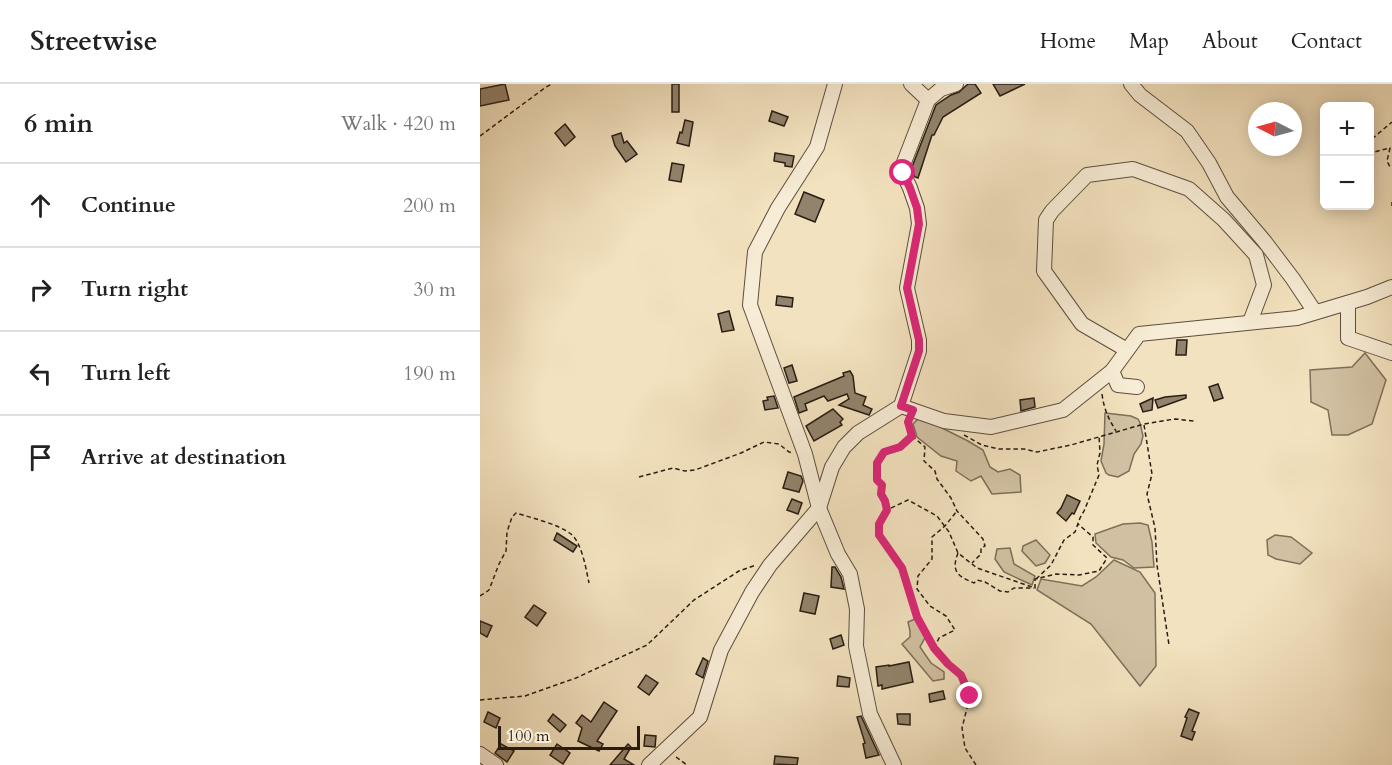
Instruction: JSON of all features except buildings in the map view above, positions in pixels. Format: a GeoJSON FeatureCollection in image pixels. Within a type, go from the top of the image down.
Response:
{"type":"FeatureCollection","features":[{"type":"Feature","properties":{"kind":"street"},"geometry":{"type":"LineString","coordinates":[[835,84],[817,147],[778,208],[755,252],[750,305],[806,454],[819,508],[838,554],[850,574],[857,609],[856,646],[870,714],[894,765]]}},
{"type":"Feature","properties":{"kind":"street"},"geometry":{"type":"LineString","coordinates":[[911,84],[928,100]]}},
{"type":"Feature","properties":{"kind":"street"},"geometry":{"type":"LineString","coordinates":[[907,408],[919,351],[919,340],[907,288],[919,224],[917,208],[903,173],[903,165],[928,100],[941,89],[956,84]]}},
{"type":"Feature","properties":{"kind":"street"},"geometry":{"type":"LineString","coordinates":[[1131,84],[1140,95],[1187,131],[1209,163],[1227,197],[1265,242],[1316,312]]}},
{"type":"Feature","properties":{"kind":"street"},"geometry":{"type":"LineString","coordinates":[[1127,350],[1082,324],[1044,272],[1047,220],[1052,211],[1087,175],[1133,169],[1189,189],[1224,220],[1256,255],[1264,285],[1250,322]]}},
{"type":"Feature","properties":{"kind":"street"},"geometry":{"type":"LineString","coordinates":[[649,765],[700,717],[721,650],[752,592],[770,565],[819,508],[831,466],[844,447],[858,433],[907,408],[944,421],[991,427],[1063,410],[1106,376],[1138,334],[1297,318],[1392,287]]}},
{"type":"Feature","properties":{"kind":"street"},"geometry":{"type":"LineString","coordinates":[[1347,303],[1348,338],[1392,353]]}},
{"type":"Feature","properties":{"kind":"street"},"geometry":{"type":"LineString","coordinates":[[1106,376],[1118,386],[1137,387]]}},
{"type":"Feature","properties":{"kind":"street"},"geometry":{"type":"LineString","coordinates":[[480,754],[496,765]]}},
{"type":"Feature","properties":{"kind":"path"},"geometry":{"type":"LineString","coordinates":[[480,136],[552,84]]}},
{"type":"Feature","properties":{"kind":"path"},"geometry":{"type":"LineString","coordinates":[[1374,137],[1392,122]]}},
{"type":"Feature","properties":{"kind":"path"},"geometry":{"type":"LineString","coordinates":[[1374,152],[1390,148],[1387,161],[1392,168]]}},
{"type":"Feature","properties":{"kind":"path"},"geometry":{"type":"LineString","coordinates":[[1106,376],[1104,406],[1107,417],[1116,432]]}},
{"type":"Feature","properties":{"kind":"path"},"geometry":{"type":"LineString","coordinates":[[907,408],[912,436],[925,447],[924,461],[935,471],[937,479],[951,498],[957,511],[983,539],[985,546],[981,548],[981,554],[972,564]]}},
{"type":"Feature","properties":{"kind":"path"},"geometry":{"type":"LineString","coordinates":[[958,422],[960,433],[982,446],[1037,452],[1071,445],[1144,424],[1175,419],[1194,422]]}},
{"type":"Feature","properties":{"kind":"path"},"geometry":{"type":"LineString","coordinates":[[1144,424],[1152,474],[1147,494],[1155,528],[1169,645]]}},
{"type":"Feature","properties":{"kind":"path"},"geometry":{"type":"LineString","coordinates":[[887,510],[881,494],[882,485],[877,480],[877,463],[884,452],[900,447],[912,436]]}},
{"type":"Feature","properties":{"kind":"path"},"geometry":{"type":"LineString","coordinates":[[1035,588],[1035,579],[1051,565],[1064,540],[1075,532],[1084,512],[1099,475],[1097,465],[1100,453],[1099,436]]}},
{"type":"Feature","properties":{"kind":"path"},"geometry":{"type":"LineString","coordinates":[[639,477],[673,468],[685,471],[695,470],[764,442],[779,444],[789,452],[806,454]]}},
{"type":"Feature","properties":{"kind":"path"},"geometry":{"type":"LineString","coordinates":[[976,765],[965,748],[962,728],[970,696],[961,675],[934,648],[917,617],[902,568],[879,535],[879,524],[887,510],[908,500],[937,516],[950,532],[958,553],[977,568],[1035,588]]}},
{"type":"Feature","properties":{"kind":"path"},"geometry":{"type":"LineString","coordinates":[[934,648],[939,638],[955,630],[946,616],[930,606],[917,589],[918,576],[932,559],[932,537],[957,511]]}},
{"type":"Feature","properties":{"kind":"path"},"geometry":{"type":"LineString","coordinates":[[480,596],[489,590],[506,551],[507,532],[512,517],[516,513],[572,534],[584,555],[589,583]]}},
{"type":"Feature","properties":{"kind":"path"},"geometry":{"type":"LineString","coordinates":[[1035,579],[1056,574],[1079,575],[1098,571],[1107,558],[1093,545],[1093,537],[1078,524]]}},
{"type":"Feature","properties":{"kind":"path"},"geometry":{"type":"LineString","coordinates":[[958,553],[954,563],[955,570],[965,579],[986,582],[1000,591],[1035,588]]}},
{"type":"Feature","properties":{"kind":"path"},"geometry":{"type":"LineString","coordinates":[[480,700],[525,696],[576,678],[646,645],[694,600],[738,571],[760,563],[770,565]]}},
{"type":"Feature","properties":{"kind":"path"},"geometry":{"type":"LineString","coordinates":[[665,750],[687,765]]}},
{"type":"Feature","properties":{"kind":"shaded area"},"geometry":{"type":"Polygon","coordinates":[[[1365,353],[1386,380],[1372,424],[1348,435],[1332,435],[1328,410],[1311,402],[1310,370],[1352,367],[1365,353]]]}},
{"type":"Feature","properties":{"kind":"shaded area"},"geometry":{"type":"Polygon","coordinates":[[[1105,413],[1138,419],[1143,436],[1129,471],[1118,477],[1106,473],[1101,461],[1105,413]]]}},
{"type":"Feature","properties":{"kind":"shaded area"},"geometry":{"type":"Polygon","coordinates":[[[920,417],[983,450],[990,467],[998,472],[1010,469],[1020,475],[1021,492],[992,494],[981,476],[971,481],[956,471],[957,461],[941,456],[917,437],[913,424],[920,417]]]}},
{"type":"Feature","properties":{"kind":"shaded area"},"geometry":{"type":"Polygon","coordinates":[[[1123,524],[1148,525],[1154,567],[1134,568],[1123,560],[1111,557],[1096,543],[1095,534],[1123,524]]]}},
{"type":"Feature","properties":{"kind":"shaded area"},"geometry":{"type":"Polygon","coordinates":[[[1275,535],[1291,537],[1312,553],[1300,564],[1276,559],[1268,555],[1267,540],[1275,535]]]}},
{"type":"Feature","properties":{"kind":"shaded area"},"geometry":{"type":"Polygon","coordinates":[[[1036,540],[1050,555],[1045,563],[1036,566],[1022,551],[1023,546],[1036,540]]]}},
{"type":"Feature","properties":{"kind":"shaded area"},"geometry":{"type":"Polygon","coordinates":[[[1010,548],[1014,564],[1035,576],[1032,585],[1004,572],[995,559],[997,549],[1010,548]]]}},
{"type":"Feature","properties":{"kind":"shaded area"},"geometry":{"type":"Polygon","coordinates":[[[1114,560],[1140,572],[1155,593],[1156,666],[1140,686],[1091,624],[1037,590],[1041,579],[1082,586],[1096,577],[1114,560]]]}},
{"type":"Feature","properties":{"kind":"shaded area"},"geometry":{"type":"Polygon","coordinates":[[[915,619],[926,636],[920,647],[931,663],[944,672],[944,679],[933,681],[902,644],[910,637],[908,622],[915,619]]]}},
{"type":"Feature","properties":{"kind":"route"},"geometry":{"type":"LineString","coordinates":[[903,173],[917,208],[919,224],[907,288],[919,340],[919,351],[901,406],[913,410],[908,422],[912,436],[900,447],[884,452],[877,463],[877,480],[882,485],[881,494],[887,510],[879,524],[879,535],[902,568],[917,617],[934,648],[961,675],[970,696]]}}]}
